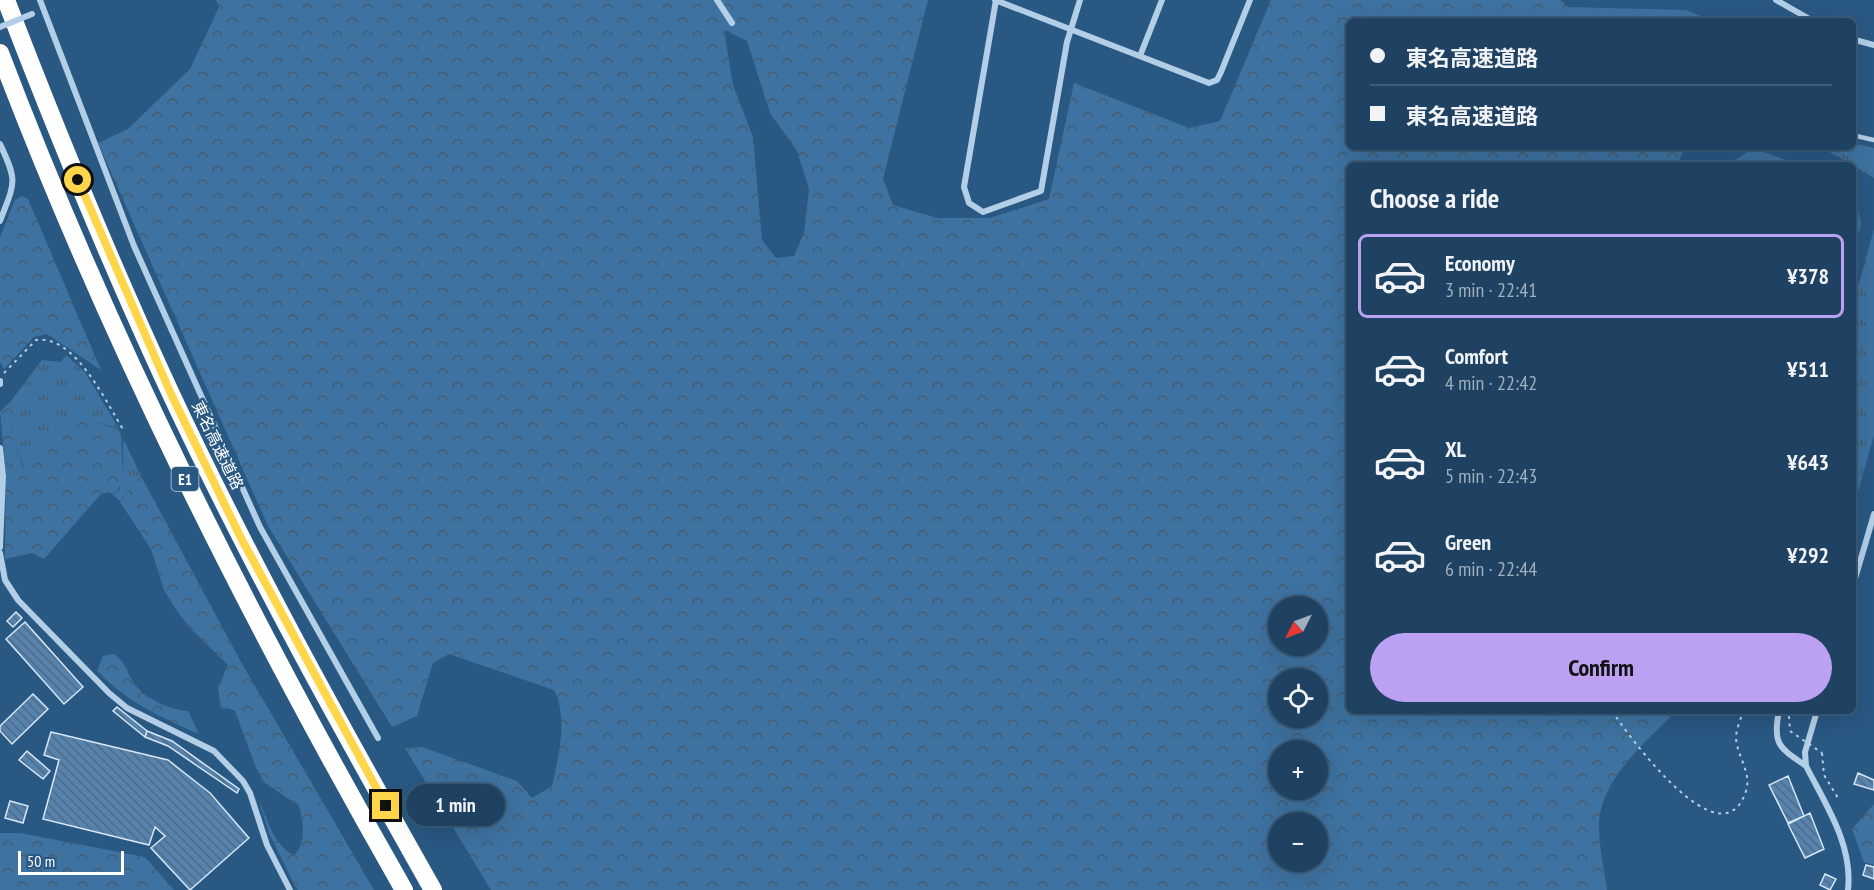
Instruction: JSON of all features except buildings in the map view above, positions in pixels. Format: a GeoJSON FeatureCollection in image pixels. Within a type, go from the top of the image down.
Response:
{"type":"FeatureCollection","features":[{"type":"Feature","properties":{"kind":"highway","name":"東名高速道路"},"geometry":{"type":"LineString","coordinates":[[6,0],[45,101],[171,394],[241,538],[433,890]]}},
{"type":"Feature","properties":{"kind":"highway","name":"E1"},"geometry":{"type":"LineString","coordinates":[[0,53],[86,267],[149,406],[225,560],[404,890]]}},
{"type":"Feature","properties":{"kind":"street"},"geometry":{"type":"LineString","coordinates":[[40,0],[134,246],[260,527],[378,738]]}},
{"type":"Feature","properties":{"kind":"street"},"geometry":{"type":"LineString","coordinates":[[717,0],[732,23]]}},
{"type":"Feature","properties":{"kind":"street"},"geometry":{"type":"LineString","coordinates":[[1080,0],[1071,29],[1041,191],[983,212],[969,203],[964,187],[995,0],[1071,29],[1140,56],[1201,82],[1217,80],[1250,0]]}},
{"type":"Feature","properties":{"kind":"street"},"geometry":{"type":"LineString","coordinates":[[1140,56],[1162,0]]}},
{"type":"Feature","properties":{"kind":"street"},"geometry":{"type":"LineString","coordinates":[[1776,0],[1808,18]]}},
{"type":"Feature","properties":{"kind":"street"},"geometry":{"type":"LineString","coordinates":[[0,27],[44,10]]}},
{"type":"Feature","properties":{"kind":"street"},"geometry":{"type":"LineString","coordinates":[[1856,40],[1874,45]]}},
{"type":"Feature","properties":{"kind":"street"},"geometry":{"type":"LineString","coordinates":[[0,144],[14,173],[14,184],[0,221]]}},
{"type":"Feature","properties":{"kind":"street"},"geometry":{"type":"LineString","coordinates":[[0,448],[3,476],[0,547]]}},
{"type":"Feature","properties":{"kind":"street"},"geometry":{"type":"LineString","coordinates":[[1856,575],[1874,514]]}},
{"type":"Feature","properties":{"kind":"street"},"geometry":{"type":"LineString","coordinates":[[0,553],[5,580],[18,600],[109,693],[127,708],[214,751],[243,780],[250,793],[267,845],[290,890]]}},
{"type":"Feature","properties":{"kind":"street"},"geometry":{"type":"LineString","coordinates":[[1778,714],[1775,731],[1776,740],[1782,750],[1806,766]]}},
{"type":"Feature","properties":{"kind":"street"},"geometry":{"type":"LineString","coordinates":[[1816,714],[1804,752],[1806,766],[1844,847],[1850,868],[1848,890]]}},
{"type":"Feature","properties":{"kind":"lane"},"geometry":{"type":"LineString","coordinates":[[1856,136],[1874,140]]}},
{"type":"Feature","properties":{"kind":"path"},"geometry":{"type":"LineString","coordinates":[[0,381],[29,344],[36,340],[50,340],[86,370],[124,431]]}},
{"type":"Feature","properties":{"kind":"path"},"geometry":{"type":"LineString","coordinates":[[1614,714],[1653,765],[1678,790],[1709,812],[1722,814],[1733,810],[1740,803],[1748,785],[1736,736],[1742,714]]}},
{"type":"Feature","properties":{"kind":"path"},"geometry":{"type":"LineString","coordinates":[[1789,714],[1790,731],[1822,753],[1824,775],[1838,798]]}},
{"type":"Feature","properties":{"kind":"green space"},"geometry":{"type":"Polygon","coordinates":[[[216,0],[928,0],[883,179],[893,205],[937,218],[990,218],[1049,199],[1074,83],[1189,128],[1220,121],[1271,0],[1560,0],[1568,7],[1686,10],[1706,18],[1346,18],[1346,150],[1684,150],[1678,162],[1346,162],[1346,714],[1673,714],[1639,748],[1616,776],[1601,808],[1599,825],[1607,890],[491,890],[405,748],[422,747],[517,781],[532,798],[552,786],[557,762],[561,737],[561,712],[554,690],[449,654],[433,663],[417,716],[392,727],[268,526],[98,143],[128,129],[190,69],[219,7],[216,0]],[[724,30],[733,85],[753,137],[762,240],[776,258],[794,256],[804,233],[809,189],[797,151],[770,113],[747,41],[724,30]]]}},
{"type":"Feature","properties":{"kind":"green space"},"geometry":{"type":"Polygon","coordinates":[[[1856,144],[1874,148],[1874,178],[1856,167],[1856,162],[1847,162],[1826,150],[1856,150],[1856,144]]]}},
{"type":"Feature","properties":{"kind":"green space"},"geometry":{"type":"Polygon","coordinates":[[[1750,150],[1758,150],[1791,162],[1732,162],[1750,150]]]}},
{"type":"Feature","properties":{"kind":"green space"},"geometry":{"type":"Polygon","coordinates":[[[22,196],[28,199],[101,370],[47,334],[34,337],[4,369],[0,362],[0,237],[15,200],[22,196]]]}},
{"type":"Feature","properties":{"kind":"green space"},"geometry":{"type":"Polygon","coordinates":[[[1856,200],[1861,224],[1856,243],[1856,200]]]}},
{"type":"Feature","properties":{"kind":"green space"},"geometry":{"type":"Polygon","coordinates":[[[1874,229],[1874,435],[1856,499],[1856,294],[1874,229]]]}},
{"type":"Feature","properties":{"kind":"green space"},"geometry":{"type":"Polygon","coordinates":[[[66,355],[85,372],[119,429],[96,422],[74,422],[25,470],[15,444],[11,401],[42,360],[61,362],[66,355]]]}},
{"type":"Feature","properties":{"kind":"green space"},"geometry":{"type":"Polygon","coordinates":[[[11,401],[15,444],[24,470],[73,422],[95,422],[119,430],[121,437],[124,475],[118,489],[113,494],[107,492],[100,495],[44,559],[32,553],[5,559],[6,475],[0,412],[11,401]]]}},
{"type":"Feature","properties":{"kind":"green space"},"geometry":{"type":"Polygon","coordinates":[[[124,440],[141,476],[120,501],[113,495],[123,476],[124,440]]]}},
{"type":"Feature","properties":{"kind":"green space"},"geometry":{"type":"Polygon","coordinates":[[[141,476],[241,662],[374,890],[298,890],[296,888],[269,833],[258,798],[276,838],[287,851],[294,855],[301,845],[302,838],[303,825],[299,806],[264,782],[256,768],[235,711],[228,708],[221,709],[218,688],[228,665],[189,627],[175,608],[164,590],[151,549],[120,502],[141,476]]]}},
{"type":"Feature","properties":{"kind":"green space"},"geometry":{"type":"Polygon","coordinates":[[[114,654],[121,660],[137,688],[143,693],[165,706],[188,711],[199,734],[145,708],[121,692],[97,671],[103,656],[114,654]]]}},
{"type":"Feature","properties":{"kind":"green space"},"geometry":{"type":"Polygon","coordinates":[[[1874,804],[1874,865],[1864,862],[1852,829],[1874,804]]]}},
{"type":"Feature","properties":{"kind":"green space"},"geometry":{"type":"Polygon","coordinates":[[[0,833],[20,833],[145,857],[174,890],[0,890],[0,833]]]}},
{"type":"Feature","properties":{"kind":"route"},"geometry":{"type":"LineString","coordinates":[[78,180],[171,394],[241,538],[386,806]]}}]}
